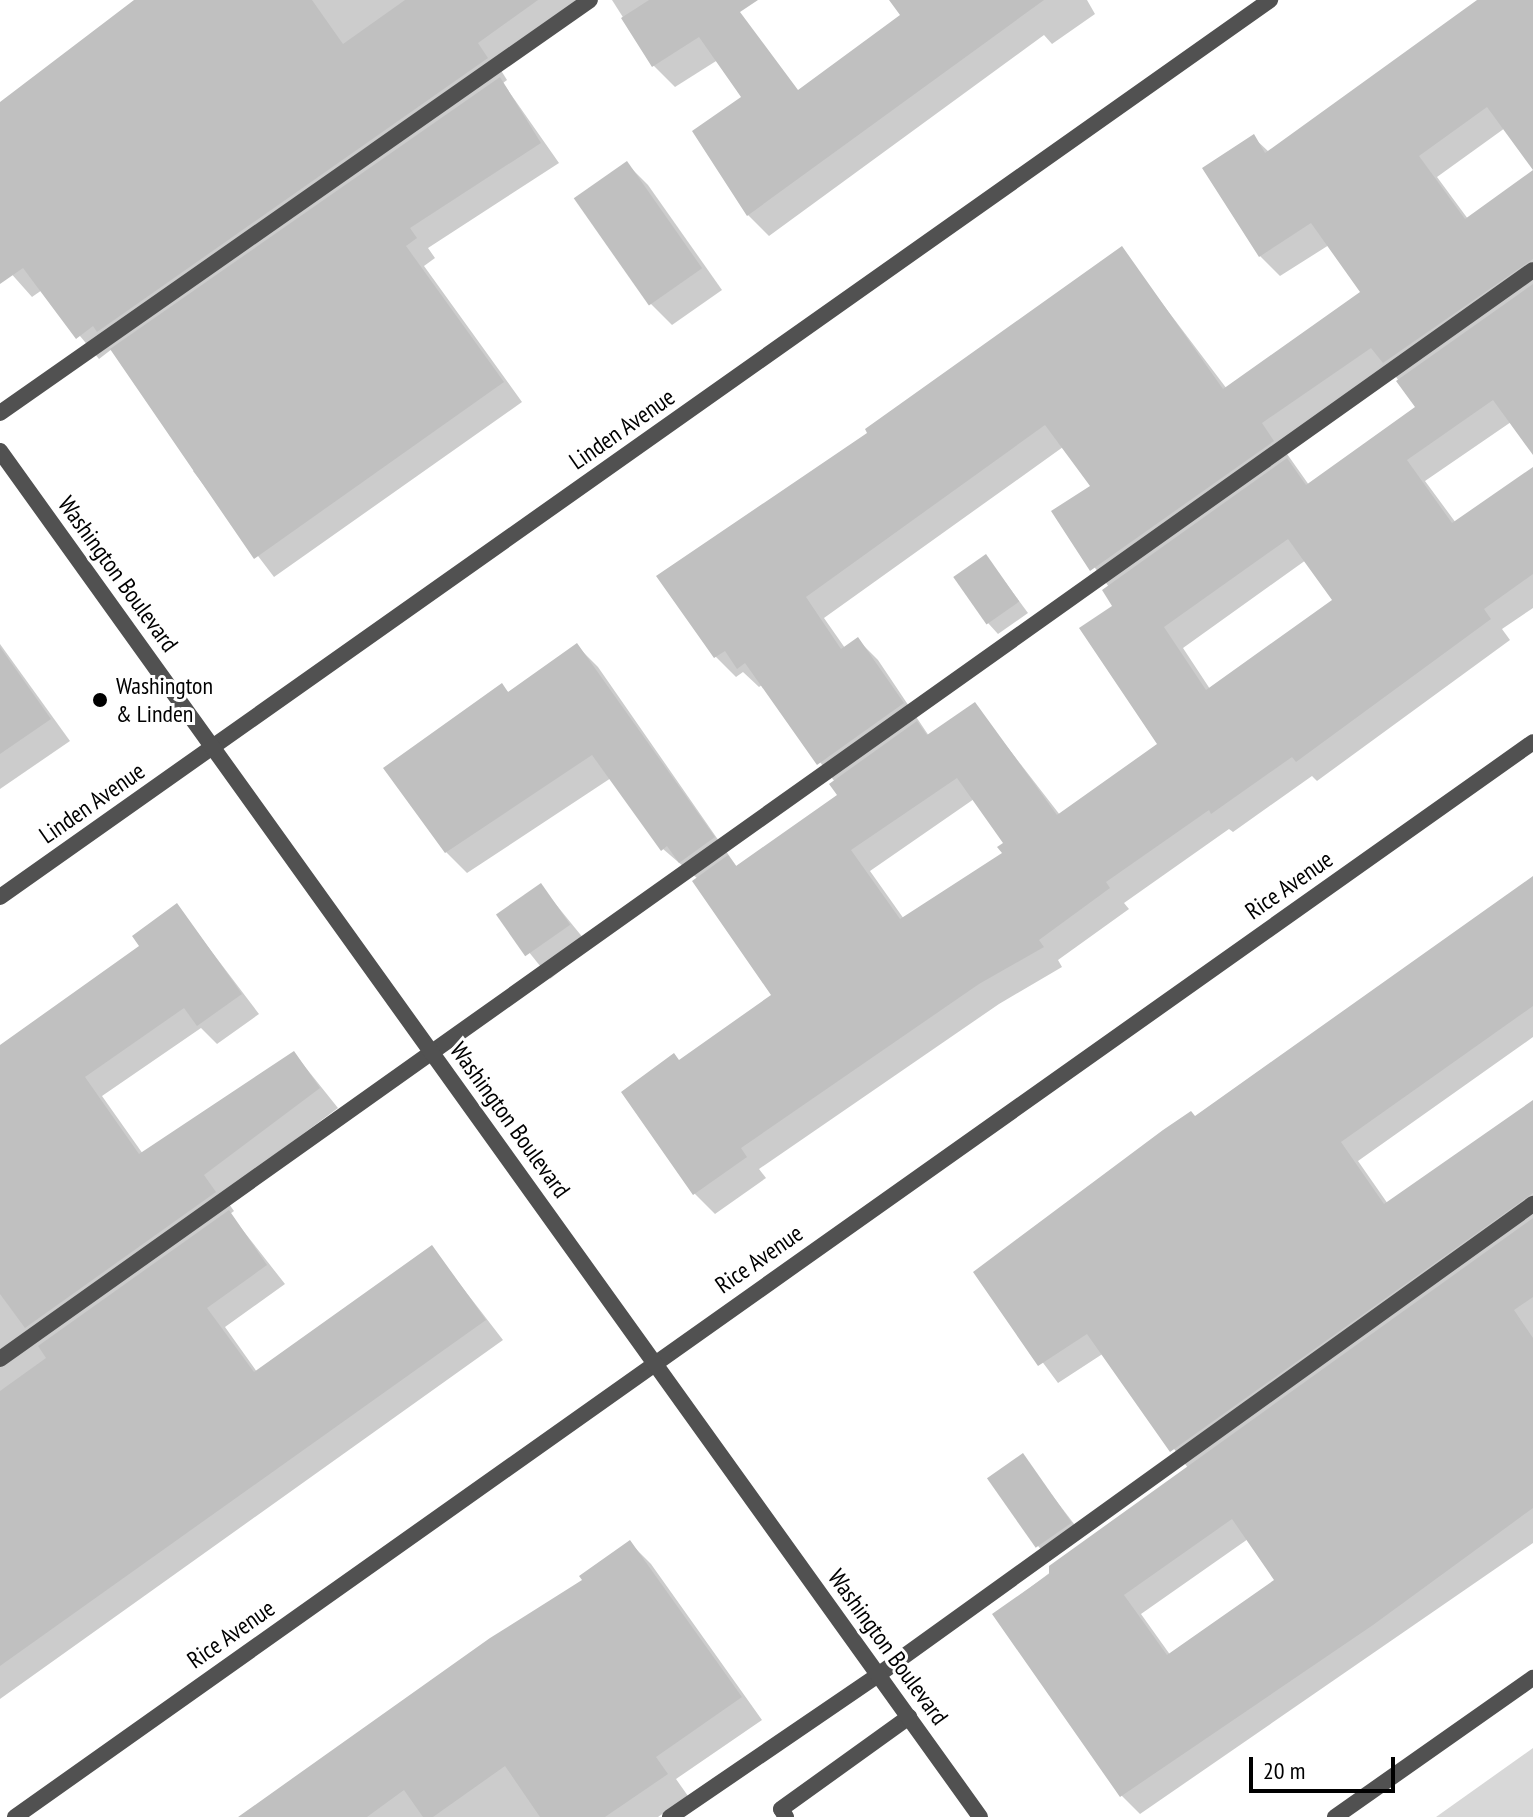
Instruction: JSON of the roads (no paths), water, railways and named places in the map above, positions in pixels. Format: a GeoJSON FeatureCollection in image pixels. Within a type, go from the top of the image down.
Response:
{"type":"FeatureCollection","features":[{"type":"Feature","properties":{"kind":"street"},"geometry":{"type":"LineString","coordinates":[[0,413],[590,0]]}},
{"type":"Feature","properties":{"kind":"street","name":"Linden Avenue"},"geometry":{"type":"LineString","coordinates":[[0,897],[1270,0]]}},
{"type":"Feature","properties":{"kind":"street"},"geometry":{"type":"LineString","coordinates":[[0,1359],[1533,270]]}},
{"type":"Feature","properties":{"kind":"street","name":"Washington Boulevard"},"geometry":{"type":"LineString","coordinates":[[0,451],[980,1817]]}},
{"type":"Feature","properties":{"kind":"street","name":"Rice Avenue"},"geometry":{"type":"LineString","coordinates":[[15,1817],[1533,742]]}},
{"type":"Feature","properties":{"kind":"street"},"geometry":{"type":"LineString","coordinates":[[670,1817],[878,1675],[1533,1204]]}},
{"type":"Feature","properties":{"kind":"street"},"geometry":{"type":"LineString","coordinates":[[1335,1817],[1533,1678]]}},
{"type":"Feature","properties":{"kind":"street"},"geometry":{"type":"LineString","coordinates":[[786,1817],[781,1809],[909,1717]]}},
{"type":"Feature","properties":{"kind":"place","name":"Washington & Linden"},"geometry":{"type":"Point","coordinates":[100,700]}}]}
